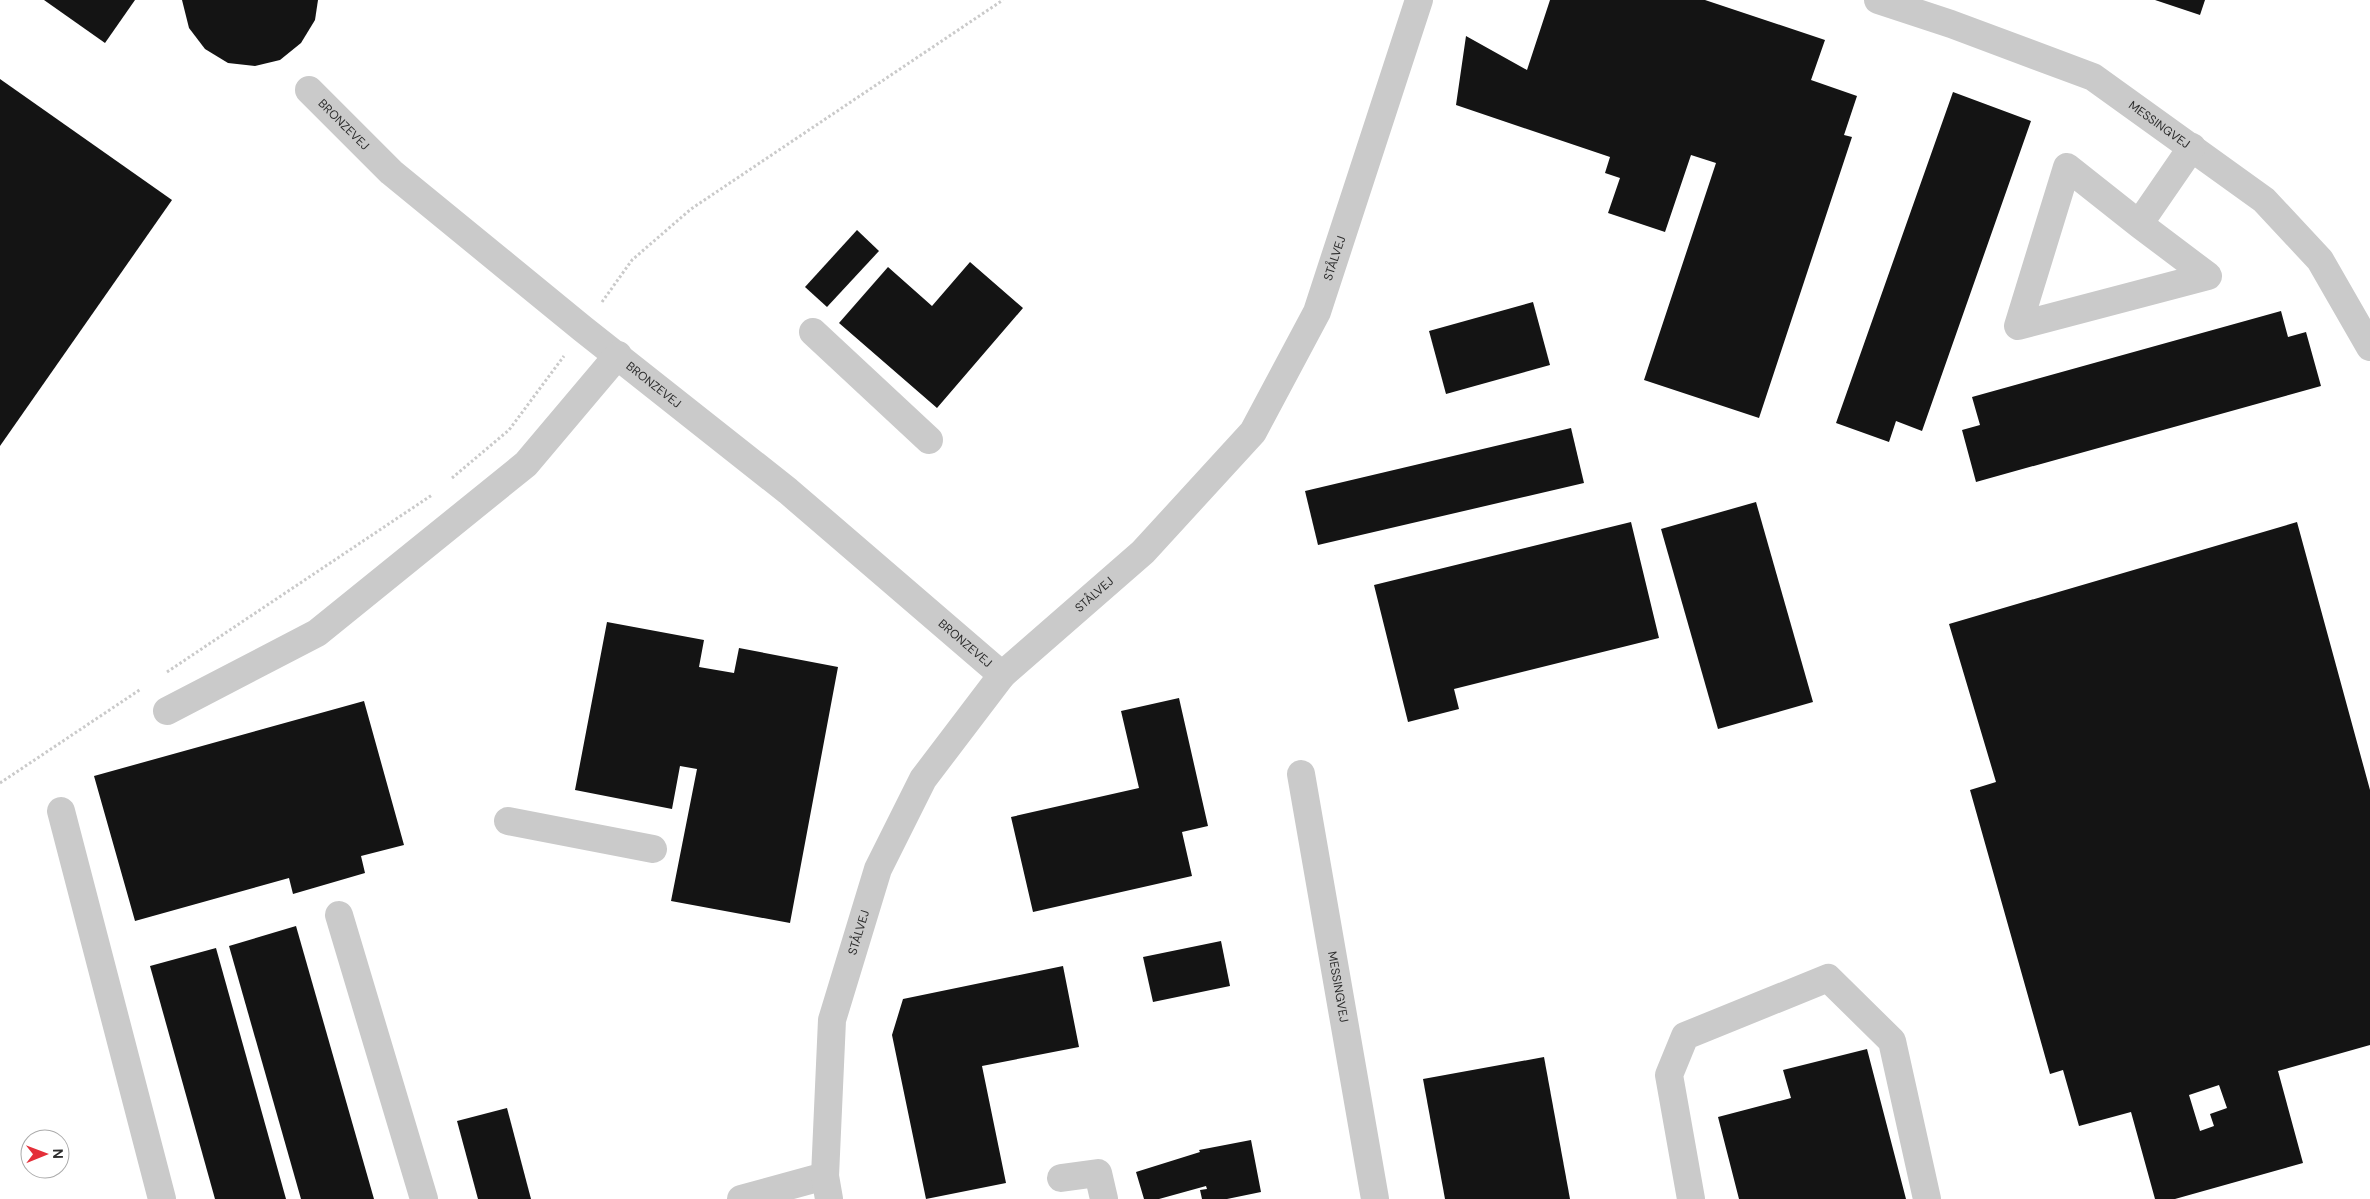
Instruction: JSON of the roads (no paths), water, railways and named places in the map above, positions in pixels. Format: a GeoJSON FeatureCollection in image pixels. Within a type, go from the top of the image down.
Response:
{"type":"FeatureCollection","features":[{"type":"Feature","properties":{"kind":"street","name":"STÅLVEJ"},"geometry":{"type":"LineString","coordinates":[[827,1188],[832,1020],[878,869],[923,779],[1002,675],[1143,552],[1253,432],[1317,312],[1419,0]]}},
{"type":"Feature","properties":{"kind":"street","name":"MESSINGVEJ"},"geometry":{"type":"LineString","coordinates":[[1878,0],[1951,24],[2093,77],[2264,200],[2320,260],[2370,347]]}},
{"type":"Feature","properties":{"kind":"street","name":"BRONZEVEJ"},"geometry":{"type":"LineString","coordinates":[[309,90],[391,172],[583,329],[788,491],[1002,675]]}},
{"type":"Feature","properties":{"kind":"street"},"geometry":{"type":"LineString","coordinates":[[2140,224],[2192,147]]}},
{"type":"Feature","properties":{"kind":"street"},"geometry":{"type":"LineString","coordinates":[[2067,168],[2140,224],[2208,276],[2018,326],[2067,168]]}},
{"type":"Feature","properties":{"kind":"street"},"geometry":{"type":"LineString","coordinates":[[812,332],[929,440]]}},
{"type":"Feature","properties":{"kind":"street"},"geometry":{"type":"LineString","coordinates":[[167,711],[317,633],[526,464],[618,355]]}},
{"type":"Feature","properties":{"kind":"street","name":"MESSINGVEJ"},"geometry":{"type":"LineString","coordinates":[[1301,774],[1374,1199]]}},
{"type":"Feature","properties":{"kind":"street"},"geometry":{"type":"LineString","coordinates":[[61,811],[162,1199]]}},
{"type":"Feature","properties":{"kind":"street"},"geometry":{"type":"LineString","coordinates":[[508,821],[653,849]]}},
{"type":"Feature","properties":{"kind":"street"},"geometry":{"type":"LineString","coordinates":[[340,915],[424,1199]]}},
{"type":"Feature","properties":{"kind":"street"},"geometry":{"type":"LineString","coordinates":[[1691,1199],[1669,1075],[1685,1036],[1828,978],[1892,1040],[1927,1199]]}},
{"type":"Feature","properties":{"kind":"street"},"geometry":{"type":"LineString","coordinates":[[1061,1178],[1098,1173],[1104,1199]]}},
{"type":"Feature","properties":{"kind":"street"},"geometry":{"type":"LineString","coordinates":[[741,1199],[827,1188]]}}]}
